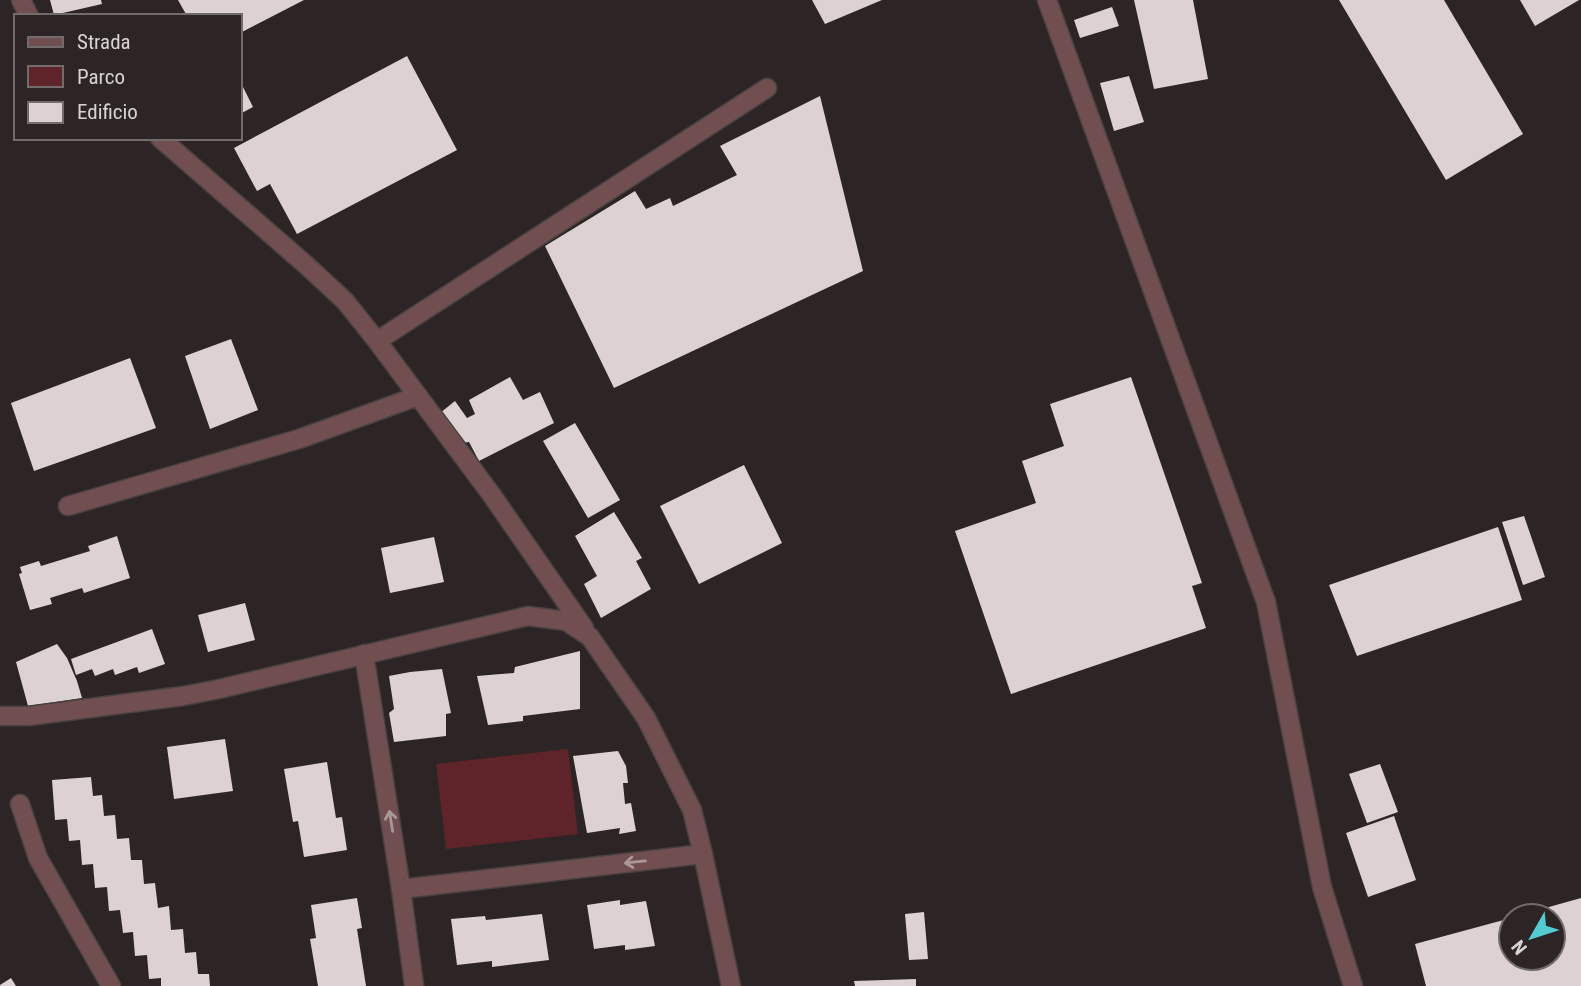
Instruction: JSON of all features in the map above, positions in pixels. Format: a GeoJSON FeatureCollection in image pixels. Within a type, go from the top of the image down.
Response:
{"type":"FeatureCollection","features":[{"type":"Feature","properties":{"kind":"street"},"geometry":{"type":"LineString","coordinates":[[1047,0],[1266,602],[1322,887],[1353,986]]}},
{"type":"Feature","properties":{"kind":"street"},"geometry":{"type":"LineString","coordinates":[[377,341],[767,88]]}},
{"type":"Feature","properties":{"kind":"street"},"geometry":{"type":"LineString","coordinates":[[162,140],[345,301],[491,494],[646,719],[692,810],[731,986]]}},
{"type":"Feature","properties":{"kind":"street"},"geometry":{"type":"LineString","coordinates":[[68,506],[299,439],[418,396]]}},
{"type":"Feature","properties":{"kind":"street"},"geometry":{"type":"LineString","coordinates":[[1,712],[29,716],[219,690],[528,616],[566,621],[590,637]]}},
{"type":"Feature","properties":{"kind":"street"},"geometry":{"type":"LineString","coordinates":[[364,654],[414,985]]}},
{"type":"Feature","properties":{"kind":"street"},"geometry":{"type":"LineString","coordinates":[[20,804],[38,858],[111,986]]}},
{"type":"Feature","properties":{"kind":"street"},"geometry":{"type":"LineString","coordinates":[[401,889],[703,853]]}},
{"type":"Feature","properties":{"kind":"green space"},"geometry":{"type":"Polygon","coordinates":[[[568,749],[578,834],[446,849],[436,764],[568,749]]]}},
{"type":"Feature","properties":{"kind":"building"},"geometry":{"type":"Polygon","coordinates":[[[50,0],[101,0],[102,4],[54,14],[50,0]]]}},
{"type":"Feature","properties":{"kind":"building"},"geometry":{"type":"Polygon","coordinates":[[[178,0],[304,0],[242,32],[242,14],[186,14],[178,0]]]}},
{"type":"Feature","properties":{"kind":"building"},"geometry":{"type":"Polygon","coordinates":[[[812,0],[882,0],[825,24],[812,0]]]}},
{"type":"Feature","properties":{"kind":"building"},"geometry":{"type":"Polygon","coordinates":[[[1134,0],[1193,0],[1208,79],[1154,89],[1134,0]]]}},
{"type":"Feature","properties":{"kind":"building"},"geometry":{"type":"Polygon","coordinates":[[[1339,0],[1444,0],[1523,134],[1446,180],[1339,0]]]}},
{"type":"Feature","properties":{"kind":"building"},"geometry":{"type":"Polygon","coordinates":[[[1520,0],[1579,0],[1535,26],[1520,0]]]}},
{"type":"Feature","properties":{"kind":"building"},"geometry":{"type":"Polygon","coordinates":[[[1112,7],[1119,26],[1080,38],[1074,20],[1112,7]]]}},
{"type":"Feature","properties":{"kind":"building"},"geometry":{"type":"Polygon","coordinates":[[[407,56],[457,150],[297,234],[270,184],[257,191],[234,148],[407,56]]]}},
{"type":"Feature","properties":{"kind":"building"},"geometry":{"type":"Polygon","coordinates":[[[1129,76],[1144,122],[1114,131],[1100,83],[1129,76]]]}},
{"type":"Feature","properties":{"kind":"building"},"geometry":{"type":"Polygon","coordinates":[[[242,85],[253,107],[242,113],[242,85]]]}},
{"type":"Feature","properties":{"kind":"building"},"geometry":{"type":"Polygon","coordinates":[[[820,96],[863,271],[614,388],[545,246],[635,191],[646,209],[670,198],[673,206],[737,175],[720,146],[820,96]]]}},
{"type":"Feature","properties":{"kind":"building"},"geometry":{"type":"Polygon","coordinates":[[[231,339],[258,410],[210,429],[185,356],[231,339]]]}},
{"type":"Feature","properties":{"kind":"building"},"geometry":{"type":"Polygon","coordinates":[[[130,358],[156,428],[34,471],[11,403],[130,358]]]}},
{"type":"Feature","properties":{"kind":"building"},"geometry":{"type":"Polygon","coordinates":[[[510,377],[523,400],[540,392],[554,423],[479,461],[469,442],[462,443],[440,413],[455,401],[467,418],[475,414],[469,400],[510,377]]]}},
{"type":"Feature","properties":{"kind":"building"},"geometry":{"type":"Polygon","coordinates":[[[1131,377],[1202,583],[1192,586],[1206,628],[1011,694],[955,531],[1036,503],[1022,461],[1064,446],[1050,404],[1131,377]]]}},
{"type":"Feature","properties":{"kind":"building"},"geometry":{"type":"Polygon","coordinates":[[[575,423],[620,500],[588,518],[543,441],[575,423]]]}},
{"type":"Feature","properties":{"kind":"building"},"geometry":{"type":"Polygon","coordinates":[[[744,465],[782,543],[699,584],[660,506],[744,465]]]}},
{"type":"Feature","properties":{"kind":"building"},"geometry":{"type":"Polygon","coordinates":[[[614,512],[642,558],[636,561],[651,589],[601,618],[584,584],[597,576],[575,536],[614,512]]]}},
{"type":"Feature","properties":{"kind":"building"},"geometry":{"type":"Polygon","coordinates":[[[1524,516],[1545,577],[1523,585],[1502,522],[1524,516]]]}},
{"type":"Feature","properties":{"kind":"building"},"geometry":{"type":"Polygon","coordinates":[[[1498,527],[1522,600],[1357,656],[1329,585],[1498,527]]]}},
{"type":"Feature","properties":{"kind":"building"},"geometry":{"type":"Polygon","coordinates":[[[117,536],[130,578],[84,593],[82,588],[50,598],[52,604],[30,610],[19,574],[22,573],[20,567],[39,561],[41,566],[90,551],[88,546],[117,536]]]}},
{"type":"Feature","properties":{"kind":"building"},"geometry":{"type":"Polygon","coordinates":[[[434,537],[444,582],[390,593],[381,548],[434,537]]]}},
{"type":"Feature","properties":{"kind":"building"},"geometry":{"type":"Polygon","coordinates":[[[245,603],[255,640],[208,652],[198,615],[245,603]]]}},
{"type":"Feature","properties":{"kind":"building"},"geometry":{"type":"Polygon","coordinates":[[[152,629],[165,664],[139,673],[137,667],[115,675],[113,669],[95,676],[92,669],[76,675],[71,659],[152,629]]]}},
{"type":"Feature","properties":{"kind":"building"},"geometry":{"type":"Polygon","coordinates":[[[57,644],[67,658],[82,698],[28,706],[16,662],[57,644]]]}},
{"type":"Feature","properties":{"kind":"building"},"geometry":{"type":"Polygon","coordinates":[[[580,651],[580,709],[523,716],[523,721],[488,725],[477,676],[514,673],[515,667],[580,651]]]}},
{"type":"Feature","properties":{"kind":"building"},"geometry":{"type":"Polygon","coordinates":[[[442,669],[451,713],[446,714],[446,736],[394,742],[389,713],[394,709],[389,676],[442,669]]]}},
{"type":"Feature","properties":{"kind":"building"},"geometry":{"type":"Polygon","coordinates":[[[225,739],[233,791],[174,799],[167,747],[225,739]]]}},
{"type":"Feature","properties":{"kind":"building"},"geometry":{"type":"Polygon","coordinates":[[[618,751],[626,766],[628,783],[623,783],[625,804],[631,803],[636,831],[619,834],[620,828],[587,833],[573,756],[618,751]]]}},
{"type":"Feature","properties":{"kind":"building"},"geometry":{"type":"Polygon","coordinates":[[[327,762],[336,818],[342,817],[347,850],[304,857],[298,821],[293,822],[284,769],[327,762]]]}},
{"type":"Feature","properties":{"kind":"building"},"geometry":{"type":"Polygon","coordinates":[[[1380,764],[1398,812],[1367,823],[1349,774],[1380,764]]]}},
{"type":"Feature","properties":{"kind":"building"},"geometry":{"type":"Polygon","coordinates":[[[91,777],[93,796],[102,795],[104,816],[115,815],[117,839],[129,838],[131,860],[142,860],[144,884],[155,883],[158,908],[169,906],[171,930],[183,929],[185,953],[196,952],[198,974],[209,974],[210,986],[161,986],[161,978],[149,979],[147,955],[135,956],[133,932],[123,933],[120,910],[109,911],[107,887],[95,888],[93,864],[82,865],[80,840],[69,841],[67,819],[55,820],[52,780],[91,777]]]}},
{"type":"Feature","properties":{"kind":"building"},"geometry":{"type":"Polygon","coordinates":[[[1394,816],[1416,880],[1368,897],[1346,833],[1394,816]]]}},
{"type":"Feature","properties":{"kind":"building"},"geometry":{"type":"Polygon","coordinates":[[[357,898],[362,928],[357,929],[366,986],[318,986],[310,939],[316,938],[311,905],[357,898]]]}},
{"type":"Feature","properties":{"kind":"building"},"geometry":{"type":"Polygon","coordinates":[[[1581,898],[1581,986],[1426,986],[1415,944],[1497,922],[1497,972],[1567,972],[1567,902],[1581,898]]]}},
{"type":"Feature","properties":{"kind":"building"},"geometry":{"type":"Polygon","coordinates":[[[620,900],[620,905],[646,901],[655,946],[625,950],[625,945],[594,949],[587,905],[620,900]]]}},
{"type":"Feature","properties":{"kind":"building"},"geometry":{"type":"Polygon","coordinates":[[[924,912],[928,959],[909,960],[905,914],[924,912]]]}},
{"type":"Feature","properties":{"kind":"building"},"geometry":{"type":"Polygon","coordinates":[[[542,914],[549,960],[492,967],[492,961],[457,965],[451,919],[485,916],[486,920],[542,914]]]}},
{"type":"Feature","properties":{"kind":"building"},"geometry":{"type":"Polygon","coordinates":[[[11,978],[16,986],[0,986],[0,985],[11,978]]]}},
{"type":"Feature","properties":{"kind":"building"},"geometry":{"type":"Polygon","coordinates":[[[916,979],[916,986],[855,986],[854,981],[916,979]]]}}]}
